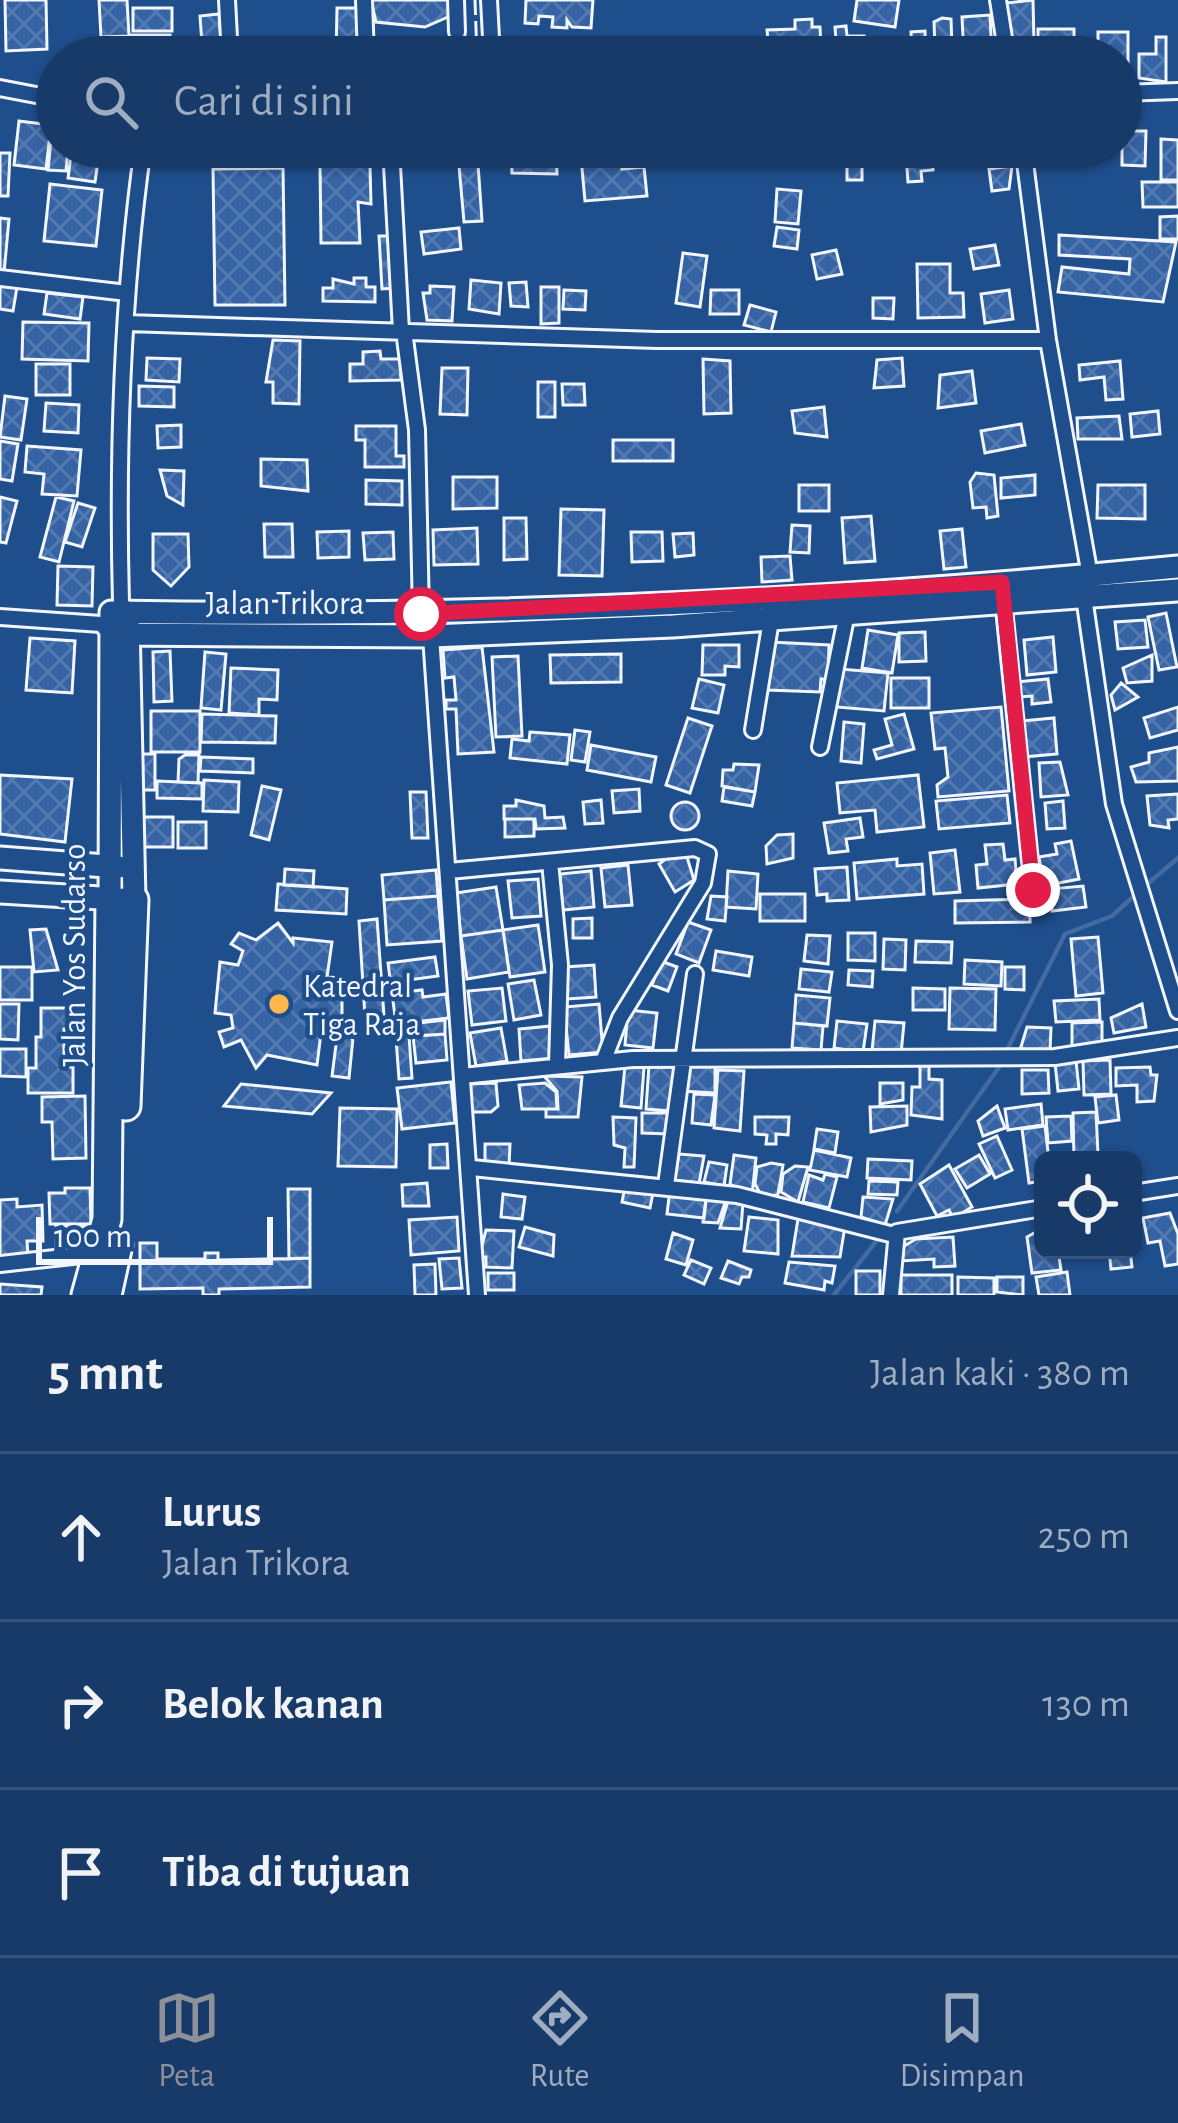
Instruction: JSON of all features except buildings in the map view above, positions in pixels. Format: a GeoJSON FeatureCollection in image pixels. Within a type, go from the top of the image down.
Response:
{"type":"FeatureCollection","features":[{"type":"Feature","properties":{"kind":"highway","name":"Jalan Yos Sudarso"},"geometry":{"type":"LineString","coordinates":[[86,1295],[100,1252],[122,899]]}},
{"type":"Feature","properties":{"kind":"highway","name":"Jalan Yos Sudarso"},"geometry":{"type":"LineString","coordinates":[[106,1295],[123,1216],[122,899]]}},
{"type":"Feature","properties":{"kind":"main road","name":"Jalan Trikora"},"geometry":{"type":"LineString","coordinates":[[117,620],[1002,593],[1087,586],[1178,567]]}},
{"type":"Feature","properties":{"kind":"main road","name":"Jalan Trikora"},"geometry":{"type":"LineString","coordinates":[[1087,586],[1178,590]]}},
{"type":"Feature","properties":{"kind":"main road","name":"Jalan Trikora"},"geometry":{"type":"LineString","coordinates":[[117,620],[431,636],[771,620],[1002,593]]}},
{"type":"Feature","properties":{"kind":"main road","name":"Jalan Yos Sudarso"},"geometry":{"type":"LineString","coordinates":[[117,620],[122,899]]}},
{"type":"Feature","properties":{"kind":"main road"},"geometry":{"type":"LineString","coordinates":[[0,858],[120,868]]}},
{"type":"Feature","properties":{"kind":"main road"},"geometry":{"type":"LineString","coordinates":[[0,892],[122,899]]}},
{"type":"Feature","properties":{"kind":"street"},"geometry":{"type":"LineString","coordinates":[[227,0],[229,36]]}},
{"type":"Feature","properties":{"kind":"street"},"geometry":{"type":"LineString","coordinates":[[364,0],[365,36]]}},
{"type":"Feature","properties":{"kind":"street"},"geometry":{"type":"LineString","coordinates":[[456,0],[458,32]]}},
{"type":"Feature","properties":{"kind":"street"},"geometry":{"type":"LineString","coordinates":[[489,0],[491,36]]}},
{"type":"Feature","properties":{"kind":"street"},"geometry":{"type":"LineString","coordinates":[[998,0],[1003,36]]}},
{"type":"Feature","properties":{"kind":"street"},"geometry":{"type":"LineString","coordinates":[[0,88],[36,95]]}},
{"type":"Feature","properties":{"kind":"street"},"geometry":{"type":"LineString","coordinates":[[1142,92],[1178,91]]}},
{"type":"Feature","properties":{"kind":"street"},"geometry":{"type":"LineString","coordinates":[[0,617],[117,620],[127,293],[141,168]]}},
{"type":"Feature","properties":{"kind":"street"},"geometry":{"type":"LineString","coordinates":[[392,168],[402,331],[417,430],[421,614]]}},
{"type":"Feature","properties":{"kind":"street"},"geometry":{"type":"LineString","coordinates":[[1026,168],[1114,804],[1178,1011]]}},
{"type":"Feature","properties":{"kind":"street"},"geometry":{"type":"LineString","coordinates":[[0,278],[127,293]]}},
{"type":"Feature","properties":{"kind":"street"},"geometry":{"type":"LineString","coordinates":[[127,323],[657,340],[1048,340]]}},
{"type":"Feature","properties":{"kind":"street"},"geometry":{"type":"LineString","coordinates":[[1002,593],[1033,890]]}},
{"type":"Feature","properties":{"kind":"street"},"geometry":{"type":"LineString","coordinates":[[820,747],[848,613]]}},
{"type":"Feature","properties":{"kind":"street"},"geometry":{"type":"LineString","coordinates":[[753,730],[771,620]]}},
{"type":"Feature","properties":{"kind":"street"},"geometry":{"type":"LineString","coordinates":[[431,636],[472,1168],[477,1295]]}},
{"type":"Feature","properties":{"kind":"street"},"geometry":{"type":"LineString","coordinates":[[449,871],[695,848],[708,854],[703,883],[620,1018],[603,1062]]}},
{"type":"Feature","properties":{"kind":"street"},"geometry":{"type":"LineString","coordinates":[[550,862],[560,964],[557,1065]]}},
{"type":"Feature","properties":{"kind":"street"},"geometry":{"type":"LineString","coordinates":[[666,1185],[695,974]]}},
{"type":"Feature","properties":{"kind":"street"},"geometry":{"type":"LineString","coordinates":[[462,1076],[680,1058],[1055,1057],[1178,1038]]}},
{"type":"Feature","properties":{"kind":"street"},"geometry":{"type":"LineString","coordinates":[[472,1168],[737,1196],[894,1235],[1034,1210]]}},
{"type":"Feature","properties":{"kind":"street"},"geometry":{"type":"LineString","coordinates":[[1142,1192],[1178,1186]]}},
{"type":"Feature","properties":{"kind":"street"},"geometry":{"type":"LineString","coordinates":[[891,1295],[894,1235]]}},
{"type":"Feature","properties":{"kind":"street"},"geometry":{"type":"LineString","coordinates":[[0,1264],[100,1252]]}},
{"type":"Feature","properties":{"kind":"waterway"},"geometry":{"type":"LineString","coordinates":[[1146,885],[1178,858]]}},
{"type":"Feature","properties":{"kind":"waterway"},"geometry":{"type":"LineString","coordinates":[[1006,1052],[1065,934],[1112,916],[1137,893]]}},
{"type":"Feature","properties":{"kind":"waterway"},"geometry":{"type":"LineString","coordinates":[[897,1211],[1002,1063]]}},
{"type":"Feature","properties":{"kind":"waterway"},"geometry":{"type":"LineString","coordinates":[[834,1295],[881,1235]]}},
{"type":"Feature","properties":{"kind":"fence"},"geometry":{"type":"LineString","coordinates":[[475,0],[476,36]]}},
{"type":"Feature","properties":{"kind":"place","name":"Katedral Tiga Raja"},"geometry":{"type":"Point","coordinates":[279,1004]}},
{"type":"Feature","properties":{"kind":"route"},"geometry":{"type":"LineString","coordinates":[[421,614],[1002,582],[1033,890]]}}]}
